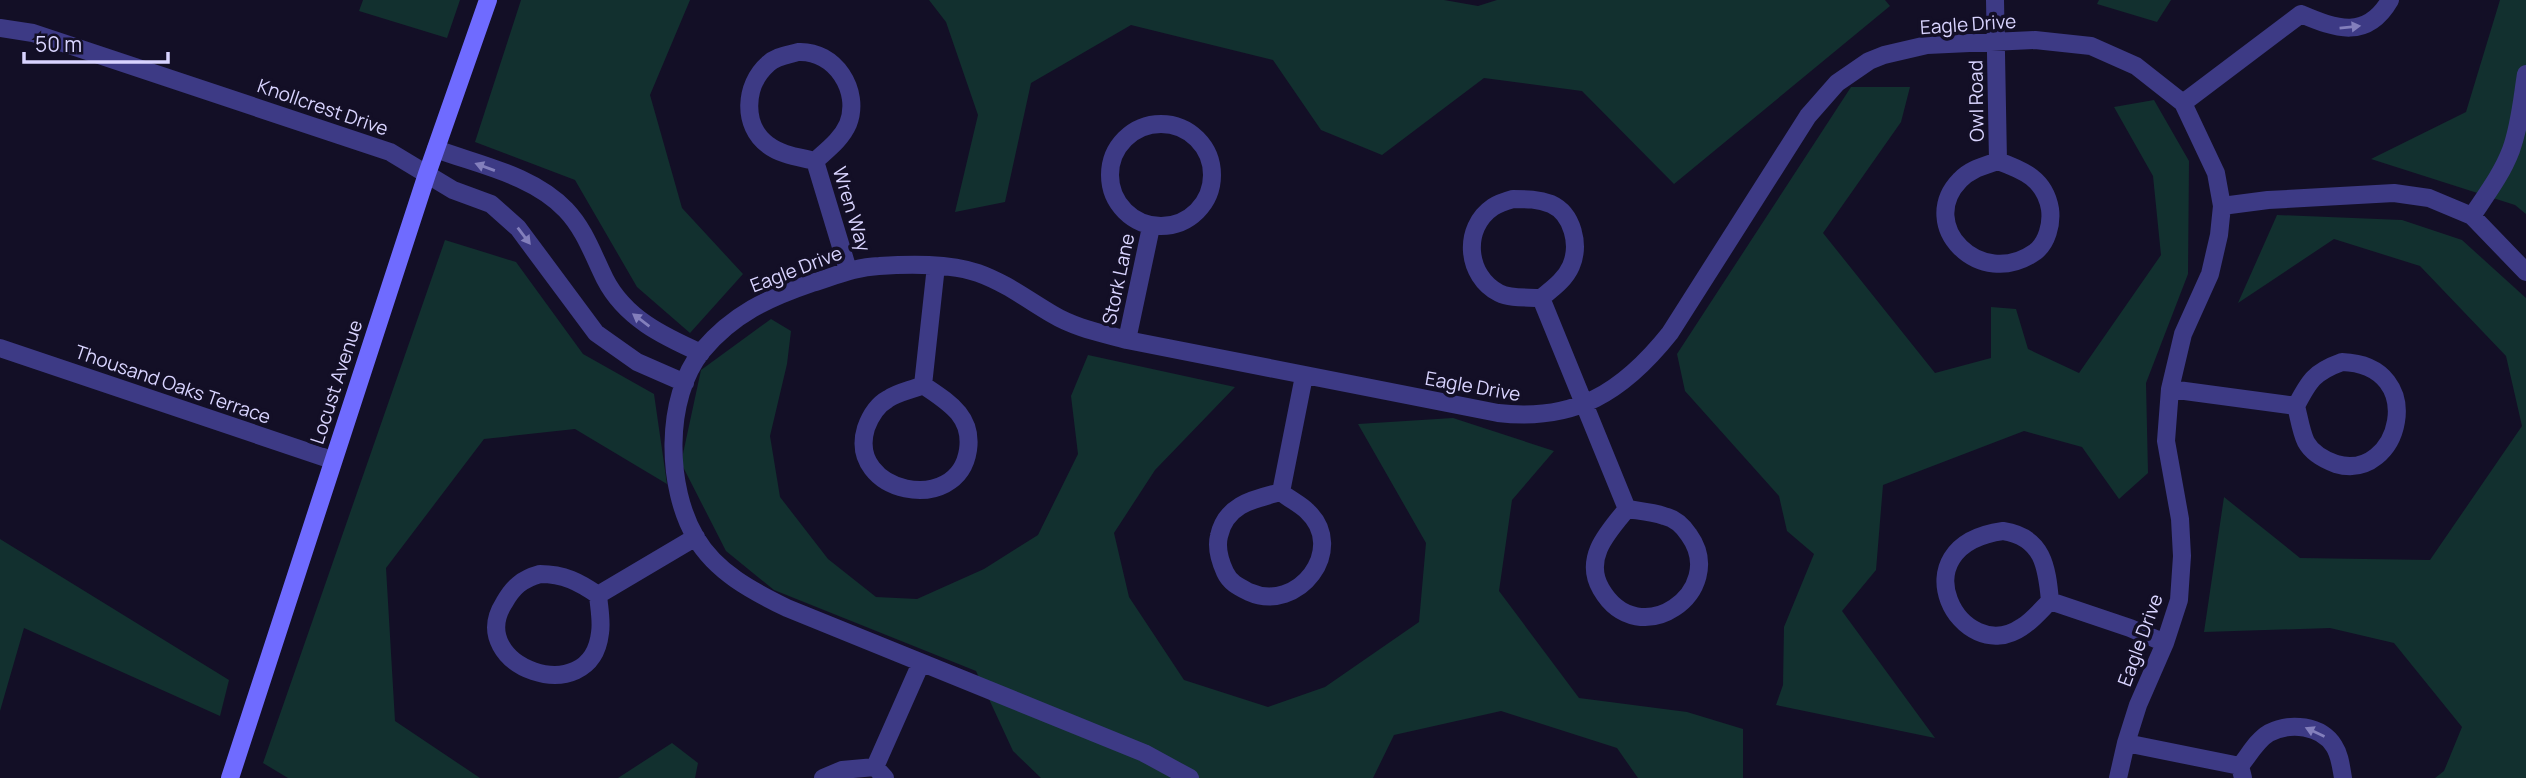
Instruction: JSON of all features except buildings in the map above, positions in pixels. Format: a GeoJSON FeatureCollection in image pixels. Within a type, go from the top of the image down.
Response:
{"type":"FeatureCollection","features":[{"type":"Feature","properties":{"kind":"street","name":"Locust Avenue"},"geometry":{"type":"LineString","coordinates":[[230,778],[332,460],[488,0]]}},
{"type":"Feature","properties":{"kind":"street","name":"Owl Road"},"geometry":{"type":"LineString","coordinates":[[1995,0],[1998,161]]}},
{"type":"Feature","properties":{"kind":"street"},"geometry":{"type":"LineString","coordinates":[[2183,103],[2299,7],[2329,26],[2340,29],[2356,28],[2381,14],[2390,0]]}},
{"type":"Feature","properties":{"kind":"street","name":"Knollcrest Drive"},"geometry":{"type":"LineString","coordinates":[[0,28],[33,33],[390,152],[453,190],[491,204],[518,228],[596,333],[637,362],[685,383]]}},
{"type":"Feature","properties":{"kind":"street","name":"Eagle Drive"},"geometry":{"type":"LineString","coordinates":[[1190,778],[1144,753],[754,592],[718,565],[696,537],[677,486],[673,460],[673,433],[685,383],[701,353],[739,316],[762,301],[848,270],[876,266],[936,266],[977,272],[1073,324],[1127,340],[1304,376],[1526,416],[1557,413],[1584,404],[1612,390],[1640,368],[1670,333],[1808,116],[1837,83],[1884,55],[1927,45],[1996,40],[2035,40],[2091,46],[2136,66],[2183,103],[2216,173],[2222,205],[2210,274],[2183,334],[2170,389],[2166,441],[2180,519],[2182,556],[2179,600],[2165,643],[2138,705],[2119,778]]}},
{"type":"Feature","properties":{"kind":"street","name":"Wren Way"},"geometry":{"type":"LineString","coordinates":[[806,52],[816,54],[830,62],[848,83],[851,114],[847,126],[838,139],[815,161],[776,151],[765,143],[749,118],[748,104],[752,86],[767,64],[781,56],[806,52]]}},
{"type":"Feature","properties":{"kind":"street"},"geometry":{"type":"LineString","coordinates":[[2472,216],[2510,152],[2517,131],[2526,74]]}},
{"type":"Feature","properties":{"kind":"street","name":"Stork Lane"},"geometry":{"type":"LineString","coordinates":[[1163,125],[1181,129],[1195,138],[1212,168],[1212,183],[1201,207],[1192,216],[1184,221],[1151,227],[1123,210],[1112,193],[1110,163],[1113,153],[1125,137],[1145,127],[1163,125]]}},
{"type":"Feature","properties":{"kind":"street"},"geometry":{"type":"LineString","coordinates":[[436,149],[524,181],[550,196],[573,218],[590,244],[606,281],[629,311],[646,325],[701,353]]}},
{"type":"Feature","properties":{"kind":"street","name":"Wren Way"},"geometry":{"type":"LineString","coordinates":[[815,161],[848,270]]}},
{"type":"Feature","properties":{"kind":"street","name":"Owl Road"},"geometry":{"type":"LineString","coordinates":[[1998,161],[2025,171],[2033,177],[2043,189],[2051,215],[2041,248],[2017,262],[2007,264],[1986,263],[1958,247],[1948,228],[1946,211],[1950,195],[1958,181],[1971,171],[1998,161]]}},
{"type":"Feature","properties":{"kind":"street"},"geometry":{"type":"LineString","coordinates":[[2222,205],[2394,193],[2429,198],[2472,216],[2526,272]]}},
{"type":"Feature","properties":{"kind":"street"},"geometry":{"type":"LineString","coordinates":[[1513,199],[1535,199],[1561,210],[1571,225],[1575,238],[1571,267],[1563,280],[1541,298],[1508,297],[1490,287],[1476,271],[1471,249],[1476,229],[1485,213],[1495,205],[1513,199]]}},
{"type":"Feature","properties":{"kind":"street","name":"Stork Lane"},"geometry":{"type":"LineString","coordinates":[[1127,340],[1151,227]]}},
{"type":"Feature","properties":{"kind":"street"},"geometry":{"type":"LineString","coordinates":[[923,386],[936,266]]}},
{"type":"Feature","properties":{"kind":"street"},"geometry":{"type":"LineString","coordinates":[[1541,298],[1627,509]]}},
{"type":"Feature","properties":{"kind":"street","name":"Thousand Oaks Terrace"},"geometry":{"type":"LineString","coordinates":[[0,348],[332,460]]}},
{"type":"Feature","properties":{"kind":"street"},"geometry":{"type":"LineString","coordinates":[[2342,362],[2359,363],[2380,374],[2390,387],[2398,411],[2397,422],[2392,437],[2372,459],[2356,466],[2343,466],[2314,452],[2306,442],[2296,406],[2311,379],[2324,368],[2342,362]]}},
{"type":"Feature","properties":{"kind":"street"},"geometry":{"type":"LineString","coordinates":[[1281,492],[1304,376]]}},
{"type":"Feature","properties":{"kind":"street"},"geometry":{"type":"LineString","coordinates":[[923,386],[956,407],[965,421],[969,437],[968,453],[958,473],[946,484],[929,490],[908,491],[895,487],[878,475],[868,460],[864,434],[875,410],[888,398],[923,386]]}},
{"type":"Feature","properties":{"kind":"street"},"geometry":{"type":"LineString","coordinates":[[2170,389],[2296,406]]}},
{"type":"Feature","properties":{"kind":"street"},"geometry":{"type":"LineString","coordinates":[[1281,492],[1308,512],[1314,520],[1322,544],[1316,569],[1302,586],[1283,596],[1271,598],[1259,596],[1237,586],[1228,577],[1220,562],[1218,543],[1220,530],[1226,519],[1241,504],[1281,492]]}},
{"type":"Feature","properties":{"kind":"street"},"geometry":{"type":"LineString","coordinates":[[1627,509],[1673,520],[1685,529],[1694,542],[1699,557],[1696,579],[1690,594],[1681,604],[1662,615],[1644,618],[1630,615],[1611,604],[1600,587],[1595,569],[1596,553],[1604,537],[1627,509]]}},
{"type":"Feature","properties":{"kind":"street"},"geometry":{"type":"LineString","coordinates":[[1994,532],[2012,532],[2039,551],[2048,572],[2050,601],[2022,628],[2008,634],[1992,635],[1976,631],[1959,619],[1951,609],[1945,587],[1948,570],[1960,547],[1972,538],[1994,532]]}},
{"type":"Feature","properties":{"kind":"street"},"geometry":{"type":"LineString","coordinates":[[598,595],[696,537]]}},
{"type":"Feature","properties":{"kind":"street"},"geometry":{"type":"LineString","coordinates":[[554,574],[570,578],[598,595],[600,633],[589,659],[578,669],[570,673],[545,676],[523,668],[504,652],[496,630],[500,608],[513,588],[525,578],[554,574]]}},
{"type":"Feature","properties":{"kind":"street"},"geometry":{"type":"LineString","coordinates":[[2050,601],[2165,643]]}},
{"type":"Feature","properties":{"kind":"street"},"geometry":{"type":"LineString","coordinates":[[823,778],[842,770],[880,772],[921,663]]}},
{"type":"Feature","properties":{"kind":"street"},"geometry":{"type":"LineString","coordinates":[[2126,743],[2242,772],[2262,739],[2282,728],[2298,726],[2311,729],[2328,739],[2340,758],[2343,778]]}},
{"type":"Feature","properties":{"kind":"green space"},"geometry":{"type":"Polygon","coordinates":[[[363,0],[460,0],[447,38],[359,11],[363,0]]]}},
{"type":"Feature","properties":{"kind":"green space"},"geometry":{"type":"Polygon","coordinates":[[[521,0],[690,0],[650,95],[682,208],[743,274],[690,333],[637,287],[575,180],[475,142],[521,0]]]}},
{"type":"Feature","properties":{"kind":"green space"},"geometry":{"type":"Polygon","coordinates":[[[929,0],[1444,0],[1478,6],[1497,0],[1885,0],[1890,6],[1674,184],[1582,91],[1484,78],[1382,155],[1321,130],[1273,60],[1131,25],[1031,83],[1005,202],[955,212],[978,115],[946,22],[929,0]]]}},
{"type":"Feature","properties":{"kind":"green space"},"geometry":{"type":"Polygon","coordinates":[[[2099,0],[2171,0],[2157,22],[2097,4],[2099,0]]]}},
{"type":"Feature","properties":{"kind":"green space"},"geometry":{"type":"Polygon","coordinates":[[[2500,0],[2526,0],[2526,214],[2515,205],[2371,159],[2466,112],[2500,0]]]}},
{"type":"Feature","properties":{"kind":"green space"},"geometry":{"type":"Polygon","coordinates":[[[1851,87],[1910,87],[1901,122],[1823,233],[1935,373],[1991,358],[1991,307],[2016,309],[2028,349],[2079,373],[2161,255],[2153,176],[2114,107],[2154,100],[2189,161],[2188,274],[2146,383],[2148,473],[2119,499],[2082,447],[2024,431],[1883,485],[1876,570],[1842,611],[1935,738],[1776,705],[1783,685],[1784,627],[1814,554],[1787,531],[1779,496],[1685,391],[1677,354],[1851,87]]]}},
{"type":"Feature","properties":{"kind":"green space"},"geometry":{"type":"Polygon","coordinates":[[[2277,215],[2402,220],[2462,240],[2526,298],[2526,778],[2435,778],[2444,771],[2462,727],[2394,643],[2330,628],[2204,632],[2224,497],[2300,558],[2430,560],[2522,426],[2506,356],[2420,266],[2334,239],[2238,303],[2277,215]]]}},
{"type":"Feature","properties":{"kind":"green space"},"geometry":{"type":"Polygon","coordinates":[[[445,240],[516,262],[583,354],[654,394],[667,484],[575,429],[484,439],[386,568],[395,721],[480,778],[288,778],[263,763],[445,240]]]}},
{"type":"Feature","properties":{"kind":"green space"},"geometry":{"type":"Polygon","coordinates":[[[771,319],[791,331],[787,364],[770,436],[780,497],[828,559],[876,597],[917,599],[984,569],[1038,535],[1078,454],[1071,396],[1088,355],[1235,387],[1155,470],[1114,533],[1129,597],[1184,680],[1268,707],[1325,687],[1419,622],[1426,543],[1358,424],[1453,418],[1554,451],[1512,500],[1499,591],[1579,698],[1687,712],[1743,729],[1743,778],[1638,778],[1617,748],[1501,711],[1394,735],[1373,778],[1041,778],[1013,751],[976,671],[774,590],[726,551],[681,463],[701,370],[771,319]]]}},
{"type":"Feature","properties":{"kind":"green space"},"geometry":{"type":"Polygon","coordinates":[[[0,539],[229,680],[220,716],[24,628],[0,711],[0,539]]]}},
{"type":"Feature","properties":{"kind":"green space"},"geometry":{"type":"Polygon","coordinates":[[[672,743],[698,763],[695,778],[618,778],[672,743]]]}}]}
